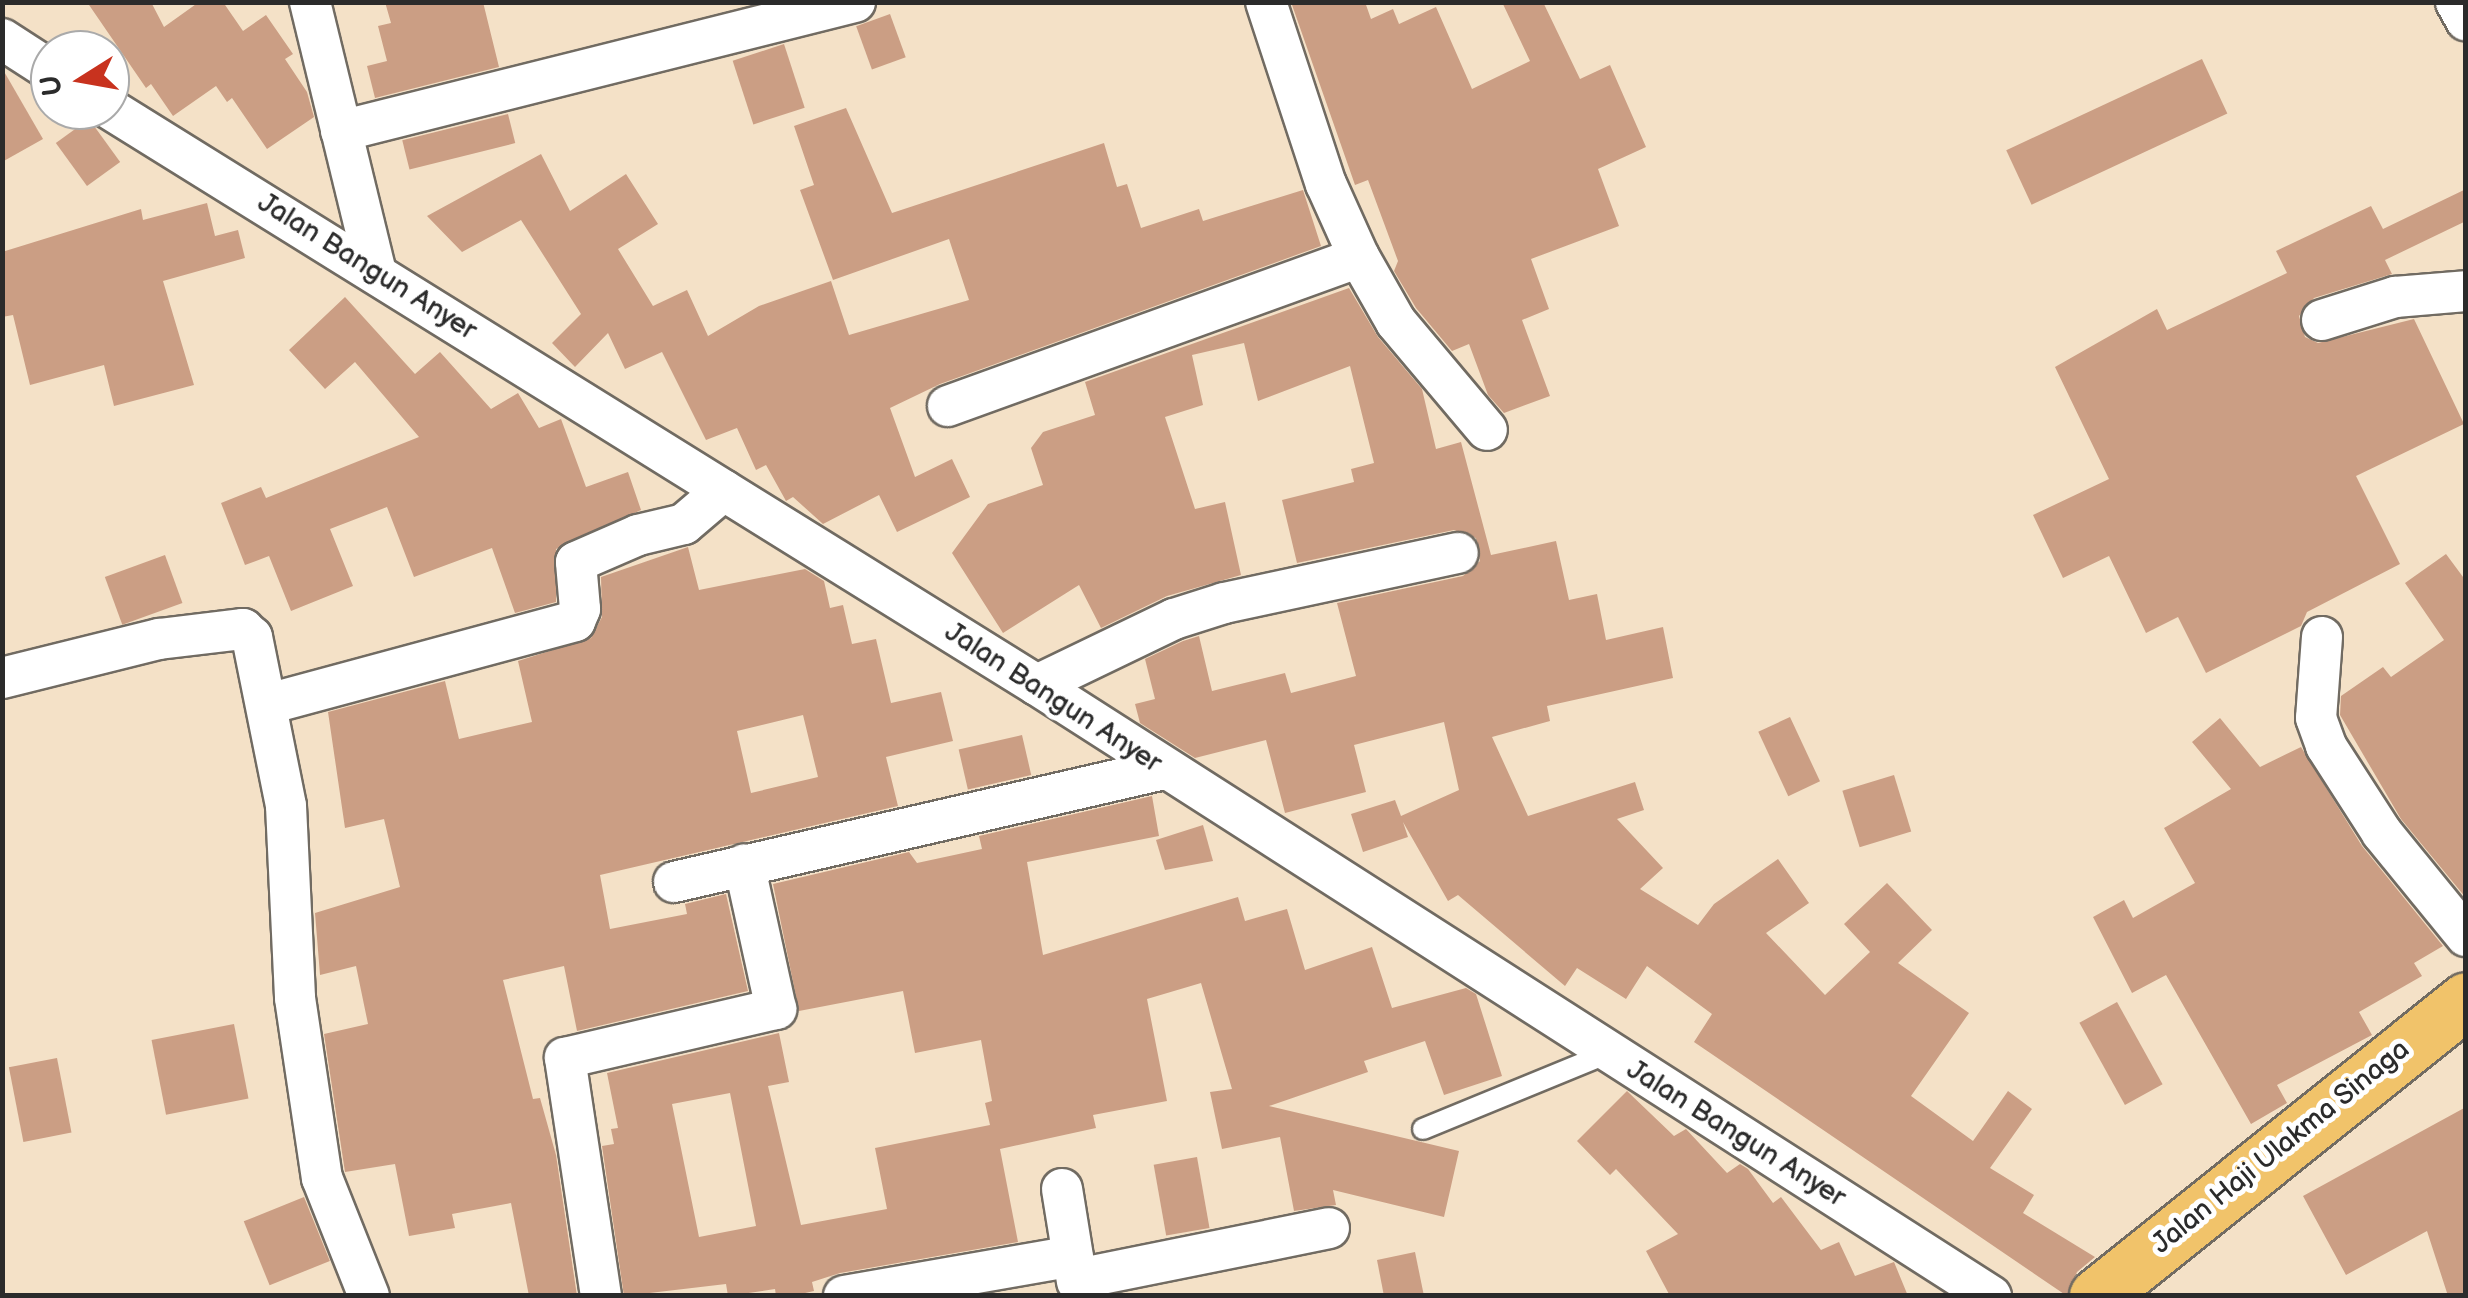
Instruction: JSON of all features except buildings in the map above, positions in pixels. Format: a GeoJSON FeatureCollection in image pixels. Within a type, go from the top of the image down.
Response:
{"type":"FeatureCollection","features":[{"type":"Feature","properties":{"kind":"main road","name":"Jalan Haji Ulakma Sinaga"},"geometry":{"type":"LineString","coordinates":[[2121,1288],[2466,1000]]}},
{"type":"Feature","properties":{"kind":"street"},"geometry":{"type":"LineString","coordinates":[[310,2],[376,272]]}},
{"type":"Feature","properties":{"kind":"street"},"geometry":{"type":"LineString","coordinates":[[342,131],[855,2]]}},
{"type":"Feature","properties":{"kind":"street"},"geometry":{"type":"LineString","coordinates":[[1266,2],[1326,184],[1360,256],[1396,322],[1486,430]]}},
{"type":"Feature","properties":{"kind":"street"},"geometry":{"type":"LineString","coordinates":[[2456,2],[2466,20]]}},
{"type":"Feature","properties":{"kind":"street"},"geometry":{"type":"LineString","coordinates":[[2,39],[30,57]]}},
{"type":"Feature","properties":{"kind":"street","name":"Jalan Bangun Anyer"},"geometry":{"type":"LineString","coordinates":[[130,121],[1038,685],[1991,1296]]}},
{"type":"Feature","properties":{"kind":"street"},"geometry":{"type":"LineString","coordinates":[[948,406],[1360,256]]}},
{"type":"Feature","properties":{"kind":"street"},"geometry":{"type":"LineString","coordinates":[[2322,320],[2395,297],[2466,291]]}},
{"type":"Feature","properties":{"kind":"street"},"geometry":{"type":"LineString","coordinates":[[268,704],[574,621],[580,609],[576,562],[684,524],[724,490]]}},
{"type":"Feature","properties":{"kind":"street"},"geometry":{"type":"LineString","coordinates":[[1038,685],[1174,619],[1224,603],[1458,553]]}},
{"type":"Feature","properties":{"kind":"street"},"geometry":{"type":"LineString","coordinates":[[2,678],[159,639],[243,629],[252,637],[286,806],[295,998],[322,1178],[369,1296]]}},
{"type":"Feature","properties":{"kind":"street"},"geometry":{"type":"LineString","coordinates":[[2322,637],[2316,718],[2326,746],[2382,832],[2466,936]]}},
{"type":"Feature","properties":{"kind":"street"},"geometry":{"type":"LineString","coordinates":[[674,882],[1164,769]]}},
{"type":"Feature","properties":{"kind":"street"},"geometry":{"type":"LineString","coordinates":[[601,1296],[565,1058],[776,1009],[744,864]]}},
{"type":"Feature","properties":{"kind":"street"},"geometry":{"type":"LineString","coordinates":[[1062,1190],[1076,1277]]}},
{"type":"Feature","properties":{"kind":"street"},"geometry":{"type":"LineString","coordinates":[[844,1296],[1076,1277],[1328,1228]]}},
{"type":"Feature","properties":{"kind":"lane"},"geometry":{"type":"LineString","coordinates":[[1423,1129],[1608,1053]]}}]}
